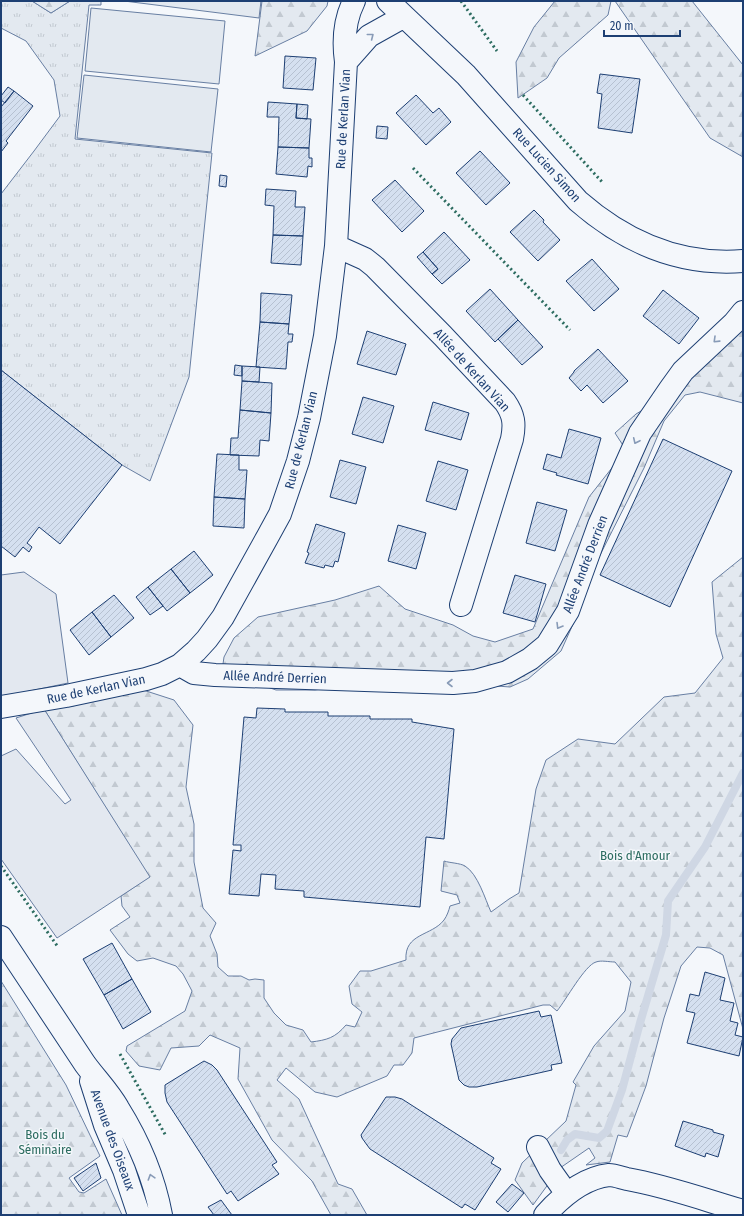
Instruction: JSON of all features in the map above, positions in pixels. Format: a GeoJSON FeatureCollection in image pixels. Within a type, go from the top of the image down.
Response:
{"type":"FeatureCollection","features":[{"type":"Feature","properties":{"kind":"street","name":"Rue de Kerlan Vian"},"geometry":{"type":"LineString","coordinates":[[1,707],[66,696],[187,669],[196,651],[223,617],[280,514],[298,461],[325,336],[336,246],[346,62],[344,32],[348,14],[354,1]]}},
{"type":"Feature","properties":{"kind":"street","name":"Rue Lucien Simon"},"geometry":{"type":"LineString","coordinates":[[388,1],[466,75],[578,201],[612,228],[659,250],[678,256],[712,262],[743,260]]}},
{"type":"Feature","properties":{"kind":"street"},"geometry":{"type":"LineString","coordinates":[[346,62],[369,36],[403,16]]}},
{"type":"Feature","properties":{"kind":"street","name":"Allée de Kerlan Vian"},"geometry":{"type":"LineString","coordinates":[[336,246],[365,259],[376,267],[443,336],[512,411],[514,429],[512,439],[461,605]]}},
{"type":"Feature","properties":{"kind":"street","name":"Allée André Derrien"},"geometry":{"type":"LineString","coordinates":[[187,669],[215,675],[453,683],[475,681],[491,677],[507,672],[530,659],[547,645],[568,611],[599,526],[640,433],[670,388],[683,372],[734,323],[743,312]]}},
{"type":"Feature","properties":{"kind":"street","name":"Avenue des Oiseaux"},"geometry":{"type":"LineString","coordinates":[[1,937],[86,1064],[118,1107],[135,1138],[146,1164],[161,1215]]}},
{"type":"Feature","properties":{"kind":"street","name":"Avenue des Oiseaux"},"geometry":{"type":"LineString","coordinates":[[86,1064],[105,1125],[124,1170],[139,1215]]}},
{"type":"Feature","properties":{"kind":"street"},"geometry":{"type":"LineString","coordinates":[[538,1147],[550,1170],[567,1194]]}},
{"type":"Feature","properties":{"kind":"street"},"geometry":{"type":"LineString","coordinates":[[546,1215],[567,1194],[595,1178],[611,1175],[642,1181],[743,1211]]}},
{"type":"Feature","properties":{"kind":"green space"},"geometry":{"type":"Polygon","coordinates":[[[1,1],[32,1],[51,13],[70,1],[101,1],[101,5],[89,5],[75,139],[212,153],[189,377],[150,481],[122,465],[1,370],[1,194],[60,116],[54,80],[26,41],[1,28],[1,1]]]}},
{"type":"Feature","properties":{"kind":"green space"},"geometry":{"type":"Polygon","coordinates":[[[32,1],[70,1],[51,13],[32,1]]]}},
{"type":"Feature","properties":{"kind":"green space"},"geometry":{"type":"Polygon","coordinates":[[[124,1],[261,1],[259,18],[124,1]]]}},
{"type":"Feature","properties":{"kind":"green space"},"geometry":{"type":"Polygon","coordinates":[[[262,1],[328,1],[327,6],[307,31],[255,56],[262,1]]]}},
{"type":"Feature","properties":{"kind":"green space"},"geometry":{"type":"Polygon","coordinates":[[[555,1],[611,1],[608,15],[559,58],[547,78],[518,98],[516,62],[534,27],[555,1]]]}},
{"type":"Feature","properties":{"kind":"green space"},"geometry":{"type":"Polygon","coordinates":[[[615,1],[692,1],[743,65],[743,157],[710,138],[615,1]]]}},
{"type":"Feature","properties":{"kind":"green space"},"geometry":{"type":"Polygon","coordinates":[[[91,8],[225,21],[219,84],[85,71],[91,8]]]}},
{"type":"Feature","properties":{"kind":"green space"},"geometry":{"type":"Polygon","coordinates":[[[84,75],[218,89],[211,152],[77,138],[84,75]]]}},
{"type":"Feature","properties":{"kind":"green space"},"geometry":{"type":"Polygon","coordinates":[[[743,313],[743,403],[700,392],[685,395],[664,421],[644,468],[594,567],[578,613],[561,651],[528,679],[510,687],[484,685],[351,684],[315,690],[276,690],[222,671],[224,657],[234,638],[258,617],[335,600],[379,586],[405,609],[453,625],[473,636],[495,642],[533,629],[589,497],[626,450],[615,433],[636,414],[651,405],[743,313]]]}},
{"type":"Feature","properties":{"kind":"green space","name":"Bois d'Amour"},"geometry":{"type":"Polygon","coordinates":[[[743,557],[743,1029],[723,955],[710,948],[697,947],[681,966],[664,1018],[646,1086],[627,1137],[618,1135],[610,1162],[586,1165],[595,1158],[589,1148],[560,1168],[533,1205],[515,1180],[522,1163],[566,1121],[576,1085],[573,1082],[594,1046],[625,1011],[631,982],[615,962],[596,962],[587,969],[557,1011],[550,1005],[543,1005],[414,1038],[412,1053],[403,1065],[394,1065],[387,1076],[337,1097],[315,1092],[286,1068],[277,1080],[299,1099],[338,1184],[352,1189],[367,1215],[331,1215],[312,1181],[272,1140],[238,1079],[240,1048],[210,1035],[199,1046],[171,1048],[160,1070],[139,1066],[126,1051],[127,1046],[185,1011],[192,991],[183,974],[176,966],[153,958],[137,961],[128,954],[110,930],[130,917],[122,906],[121,896],[149,877],[44,709],[140,689],[174,700],[193,725],[186,787],[194,824],[194,862],[203,908],[216,923],[210,936],[217,954],[218,967],[228,976],[241,976],[249,980],[264,980],[264,998],[274,1013],[286,1025],[303,1030],[311,1042],[322,1040],[334,1036],[346,1025],[355,1027],[362,1012],[352,1004],[349,986],[360,971],[371,971],[406,960],[409,945],[420,936],[439,925],[448,913],[450,906],[460,903],[457,895],[441,891],[444,861],[463,865],[470,870],[484,894],[491,912],[519,893],[536,789],[546,760],[578,739],[615,744],[664,697],[695,693],[723,658],[716,634],[712,582],[743,557]]]}},
{"type":"Feature","properties":{"kind":"green space","name":"Bois du Séminaire"},"geometry":{"type":"Polygon","coordinates":[[[1,981],[66,1085],[100,1156],[69,1178],[79,1192],[84,1193],[106,1179],[122,1215],[1,1215],[1,981]]]}},
{"type":"Feature","properties":{"kind":"shaded area"},"geometry":{"type":"Polygon","coordinates":[[[24,572],[56,594],[68,683],[1,697],[1,575],[24,572]]]}},
{"type":"Feature","properties":{"kind":"shaded area"},"geometry":{"type":"Polygon","coordinates":[[[44,709],[150,877],[57,938],[1,859],[1,756],[16,749],[65,804],[71,800],[16,718],[44,709]]]}},
{"type":"Feature","properties":{"kind":"building"},"geometry":{"type":"Polygon","coordinates":[[[285,56],[316,58],[313,90],[283,88],[285,56]]]}},
{"type":"Feature","properties":{"kind":"building"},"geometry":{"type":"Polygon","coordinates":[[[600,74],[640,79],[632,133],[598,128],[602,94],[597,93],[600,74]]]}},
{"type":"Feature","properties":{"kind":"building"},"geometry":{"type":"Polygon","coordinates":[[[8,87],[14,91],[5,103],[1,100],[1,96],[8,87]]]}},
{"type":"Feature","properties":{"kind":"building"},"geometry":{"type":"Polygon","coordinates":[[[14,91],[33,106],[6,141],[8,143],[1,152],[1,107],[14,91]]]}},
{"type":"Feature","properties":{"kind":"building"},"geometry":{"type":"Polygon","coordinates":[[[416,95],[433,113],[439,108],[451,122],[426,145],[396,113],[416,95]]]}},
{"type":"Feature","properties":{"kind":"building"},"geometry":{"type":"Polygon","coordinates":[[[268,102],[297,104],[296,118],[311,119],[309,148],[278,147],[279,117],[267,117],[268,102]]]}},
{"type":"Feature","properties":{"kind":"building"},"geometry":{"type":"Polygon","coordinates":[[[297,104],[308,105],[307,119],[296,118],[297,104]]]}},
{"type":"Feature","properties":{"kind":"building"},"geometry":{"type":"Polygon","coordinates":[[[377,126],[388,127],[387,139],[376,138],[377,126]]]}},
{"type":"Feature","properties":{"kind":"building"},"geometry":{"type":"Polygon","coordinates":[[[278,147],[309,148],[309,158],[312,158],[312,167],[308,166],[307,177],[276,174],[278,147]]]}},
{"type":"Feature","properties":{"kind":"building"},"geometry":{"type":"Polygon","coordinates":[[[480,151],[510,183],[486,205],[456,173],[480,151]]]}},
{"type":"Feature","properties":{"kind":"building"},"geometry":{"type":"Polygon","coordinates":[[[220,175],[227,176],[226,187],[219,186],[220,175]]]}},
{"type":"Feature","properties":{"kind":"building"},"geometry":{"type":"Polygon","coordinates":[[[395,180],[424,211],[402,232],[372,200],[395,180]]]}},
{"type":"Feature","properties":{"kind":"building"},"geometry":{"type":"Polygon","coordinates":[[[266,189],[296,191],[295,207],[305,207],[303,236],[273,235],[274,206],[265,205],[266,189]]]}},
{"type":"Feature","properties":{"kind":"building"},"geometry":{"type":"Polygon","coordinates":[[[534,210],[560,240],[538,261],[510,232],[534,210]]]}},
{"type":"Feature","properties":{"kind":"building"},"geometry":{"type":"Polygon","coordinates":[[[444,232],[470,260],[442,284],[432,274],[438,269],[423,252],[444,232]]]}},
{"type":"Feature","properties":{"kind":"building"},"geometry":{"type":"Polygon","coordinates":[[[273,235],[303,236],[301,265],[271,263],[273,235]]]}},
{"type":"Feature","properties":{"kind":"building"},"geometry":{"type":"Polygon","coordinates":[[[423,252],[438,269],[432,274],[417,257],[423,252]]]}},
{"type":"Feature","properties":{"kind":"building"},"geometry":{"type":"Polygon","coordinates":[[[592,259],[619,289],[594,311],[566,281],[592,259]]]}},
{"type":"Feature","properties":{"kind":"building"},"geometry":{"type":"Polygon","coordinates":[[[490,289],[518,320],[495,342],[466,311],[490,289]]]}},
{"type":"Feature","properties":{"kind":"building"},"geometry":{"type":"Polygon","coordinates":[[[663,290],[699,318],[679,344],[643,316],[663,290]]]}},
{"type":"Feature","properties":{"kind":"building"},"geometry":{"type":"Polygon","coordinates":[[[261,293],[292,295],[289,324],[260,322],[261,293]]]}},
{"type":"Feature","properties":{"kind":"building"},"geometry":{"type":"Polygon","coordinates":[[[518,320],[543,347],[522,365],[498,339],[518,320]]]}},
{"type":"Feature","properties":{"kind":"building"},"geometry":{"type":"Polygon","coordinates":[[[260,322],[289,324],[288,334],[293,334],[292,342],[288,342],[286,369],[256,367],[260,322]]]}},
{"type":"Feature","properties":{"kind":"building"},"geometry":{"type":"Polygon","coordinates":[[[367,331],[406,344],[396,375],[357,364],[367,331]]]}},
{"type":"Feature","properties":{"kind":"building"},"geometry":{"type":"Polygon","coordinates":[[[598,349],[628,381],[603,403],[587,385],[581,391],[569,378],[574,371],[598,349]]]}},
{"type":"Feature","properties":{"kind":"building"},"geometry":{"type":"Polygon","coordinates":[[[235,365],[242,366],[242,376],[234,375],[235,365]]]}},
{"type":"Feature","properties":{"kind":"building"},"geometry":{"type":"Polygon","coordinates":[[[242,366],[260,367],[259,382],[242,381],[242,366]]]}},
{"type":"Feature","properties":{"kind":"building"},"geometry":{"type":"Polygon","coordinates":[[[1,370],[122,465],[60,544],[39,527],[27,543],[32,547],[29,552],[23,547],[15,557],[1,546],[1,370]]]}},
{"type":"Feature","properties":{"kind":"building"},"geometry":{"type":"Polygon","coordinates":[[[242,381],[272,383],[271,413],[240,410],[242,381]]]}},
{"type":"Feature","properties":{"kind":"building"},"geometry":{"type":"Polygon","coordinates":[[[363,397],[394,406],[383,443],[352,434],[363,397]]]}},
{"type":"Feature","properties":{"kind":"building"},"geometry":{"type":"Polygon","coordinates":[[[433,402],[469,413],[461,440],[425,430],[433,402]]]}},
{"type":"Feature","properties":{"kind":"building"},"geometry":{"type":"Polygon","coordinates":[[[240,410],[271,413],[269,441],[260,440],[259,456],[230,455],[231,438],[238,438],[240,410]]]}},
{"type":"Feature","properties":{"kind":"building"},"geometry":{"type":"Polygon","coordinates":[[[569,429],[601,438],[588,484],[556,475],[557,473],[543,469],[547,454],[561,458],[569,429]]]}},
{"type":"Feature","properties":{"kind":"building"},"geometry":{"type":"Polygon","coordinates":[[[663,439],[732,471],[670,607],[600,575],[663,439]]]}},
{"type":"Feature","properties":{"kind":"building"},"geometry":{"type":"Polygon","coordinates":[[[217,454],[239,455],[239,470],[247,470],[245,499],[214,497],[217,454]]]}},
{"type":"Feature","properties":{"kind":"building"},"geometry":{"type":"Polygon","coordinates":[[[340,460],[366,467],[356,504],[330,497],[340,460]]]}},
{"type":"Feature","properties":{"kind":"building"},"geometry":{"type":"Polygon","coordinates":[[[438,461],[468,470],[456,510],[426,501],[438,461]]]}},
{"type":"Feature","properties":{"kind":"building"},"geometry":{"type":"Polygon","coordinates":[[[214,497],[245,499],[244,528],[213,526],[214,497]]]}},
{"type":"Feature","properties":{"kind":"building"},"geometry":{"type":"Polygon","coordinates":[[[537,502],[567,510],[555,551],[526,543],[537,502]]]}},
{"type":"Feature","properties":{"kind":"building"},"geometry":{"type":"Polygon","coordinates":[[[316,524],[345,533],[338,562],[335,561],[333,567],[325,565],[324,568],[305,563],[316,524]]]}},
{"type":"Feature","properties":{"kind":"building"},"geometry":{"type":"Polygon","coordinates":[[[398,525],[426,533],[416,569],[388,561],[398,525]]]}},
{"type":"Feature","properties":{"kind":"building"},"geometry":{"type":"Polygon","coordinates":[[[194,551],[213,575],[190,593],[171,569],[194,551]]]}},
{"type":"Feature","properties":{"kind":"building"},"geometry":{"type":"Polygon","coordinates":[[[171,569],[190,593],[167,611],[148,587],[171,569]]]}},
{"type":"Feature","properties":{"kind":"building"},"geometry":{"type":"Polygon","coordinates":[[[515,575],[546,584],[535,622],[503,613],[515,575]]]}},
{"type":"Feature","properties":{"kind":"building"},"geometry":{"type":"Polygon","coordinates":[[[148,587],[163,606],[150,615],[136,597],[148,587]]]}},
{"type":"Feature","properties":{"kind":"building"},"geometry":{"type":"Polygon","coordinates":[[[114,595],[134,618],[111,637],[92,612],[114,595]]]}},
{"type":"Feature","properties":{"kind":"building"},"geometry":{"type":"Polygon","coordinates":[[[92,612],[111,637],[89,655],[70,630],[92,612]]]}},
{"type":"Feature","properties":{"kind":"building"},"geometry":{"type":"Polygon","coordinates":[[[257,708],[285,709],[285,712],[328,712],[328,716],[370,716],[370,719],[412,719],[412,722],[454,729],[444,839],[426,837],[420,907],[304,897],[304,891],[275,889],[276,875],[261,874],[259,896],[229,894],[233,850],[241,851],[241,845],[233,845],[244,717],[256,718],[257,708]]]}},
{"type":"Feature","properties":{"kind":"building"},"geometry":{"type":"Polygon","coordinates":[[[112,943],[132,979],[104,995],[83,959],[112,943]]]}},
{"type":"Feature","properties":{"kind":"building"},"geometry":{"type":"Polygon","coordinates":[[[705,972],[725,978],[720,1000],[734,1003],[730,1021],[738,1023],[735,1035],[743,1037],[739,1056],[687,1043],[695,1013],[686,1011],[690,994],[699,996],[705,972]]]}},
{"type":"Feature","properties":{"kind":"building"},"geometry":{"type":"Polygon","coordinates":[[[132,979],[151,1012],[123,1029],[104,995],[132,979]]]}},
{"type":"Feature","properties":{"kind":"building"},"geometry":{"type":"Polygon","coordinates":[[[539,1011],[541,1017],[551,1015],[562,1063],[551,1065],[552,1070],[477,1087],[469,1087],[464,1085],[459,1080],[451,1044],[452,1039],[461,1028],[539,1011]]]}},
{"type":"Feature","properties":{"kind":"building"},"geometry":{"type":"Polygon","coordinates":[[[204,1061],[212,1065],[217,1070],[277,1162],[272,1165],[279,1174],[238,1201],[231,1191],[227,1194],[167,1102],[165,1085],[204,1061]]]}},
{"type":"Feature","properties":{"kind":"building"},"geometry":{"type":"Polygon","coordinates":[[[386,1097],[402,1099],[494,1158],[491,1163],[501,1169],[475,1210],[465,1204],[462,1208],[370,1149],[361,1135],[386,1097]]]}},
{"type":"Feature","properties":{"kind":"building"},"geometry":{"type":"Polygon","coordinates":[[[683,1121],[724,1135],[718,1157],[706,1153],[705,1157],[675,1146],[683,1121]]]}},
{"type":"Feature","properties":{"kind":"building"},"geometry":{"type":"Polygon","coordinates":[[[96,1163],[101,1178],[83,1191],[74,1178],[96,1163]]]}},
{"type":"Feature","properties":{"kind":"building"},"geometry":{"type":"Polygon","coordinates":[[[512,1184],[524,1193],[508,1212],[496,1202],[512,1184]]]}},
{"type":"Feature","properties":{"kind":"building"},"geometry":{"type":"Polygon","coordinates":[[[221,1200],[232,1215],[214,1215],[208,1207],[221,1200]]]}},
{"type":"Feature","properties":{"kind":"waterway"},"geometry":{"type":"LineString","coordinates":[[561,1150],[567,1140],[575,1134],[599,1138],[607,1131],[622,1090],[666,935],[668,901],[705,847],[743,773]]}},
{"type":"Feature","properties":{"kind":"hedge"},"geometry":{"type":"LineString","coordinates":[[461,1],[497,51]]}},
{"type":"Feature","properties":{"kind":"hedge"},"geometry":{"type":"LineString","coordinates":[[523,95],[603,183]]}},
{"type":"Feature","properties":{"kind":"hedge"},"geometry":{"type":"LineString","coordinates":[[413,168],[570,330]]}},
{"type":"Feature","properties":{"kind":"hedge"},"geometry":{"type":"LineString","coordinates":[[1,866],[58,947]]}},
{"type":"Feature","properties":{"kind":"hedge"},"geometry":{"type":"LineString","coordinates":[[120,1054],[166,1136]]}}]}
